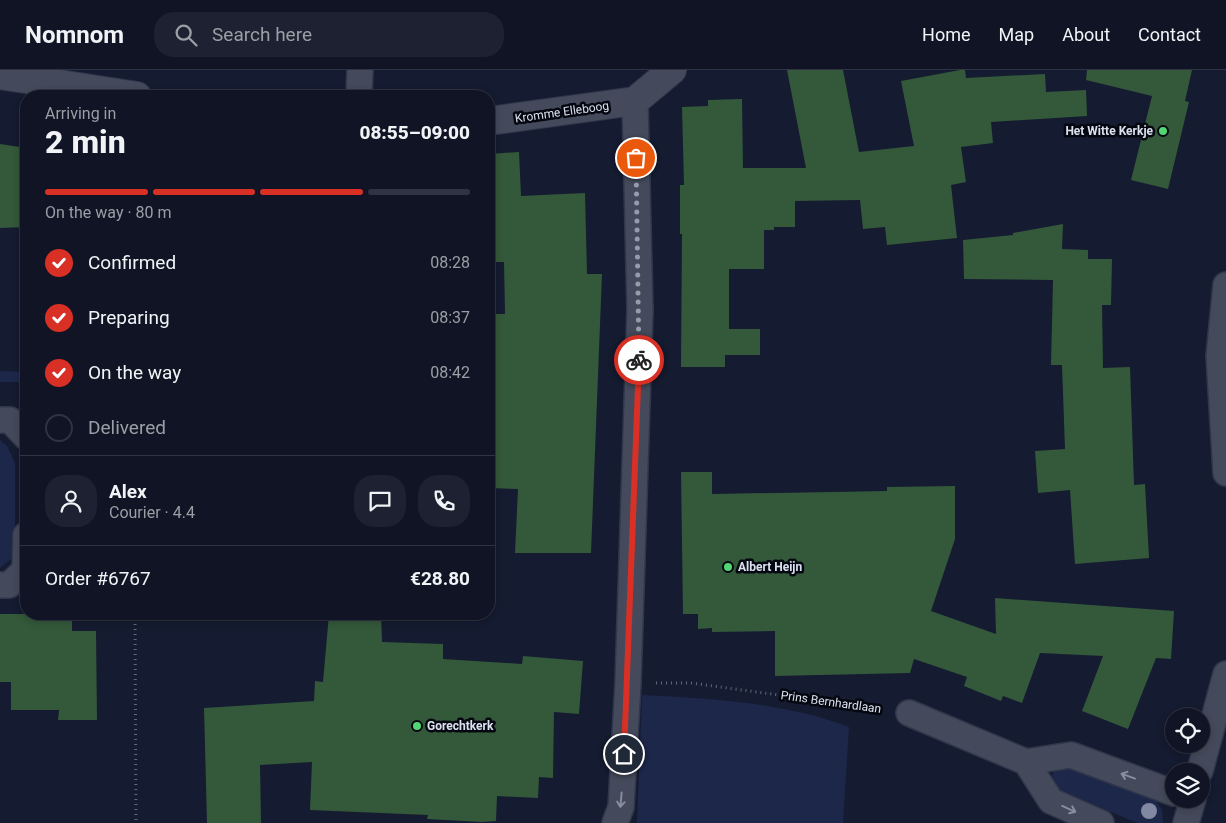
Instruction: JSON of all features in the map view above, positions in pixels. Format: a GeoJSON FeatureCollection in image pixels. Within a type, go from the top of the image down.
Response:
{"type":"FeatureCollection","features":[{"type":"Feature","properties":{"kind":"street"},"geometry":{"type":"LineString","coordinates":[[359,90],[360,70]]}},
{"type":"Feature","properties":{"kind":"street"},"geometry":{"type":"LineString","coordinates":[[615,823],[621,807],[628,683],[638,402],[640,310],[635,101],[672,70]]}},
{"type":"Feature","properties":{"kind":"street"},"geometry":{"type":"LineString","coordinates":[[0,75],[98,90]]}},
{"type":"Feature","properties":{"kind":"street","name":"Kromme Elleboog"},"geometry":{"type":"LineString","coordinates":[[495,121],[635,101]]}},
{"type":"Feature","properties":{"kind":"street"},"geometry":{"type":"LineString","coordinates":[[1226,285],[1219,356],[1226,473]]}},
{"type":"Feature","properties":{"kind":"street"},"geometry":{"type":"LineString","coordinates":[[0,420],[10,420],[20,430]]}},
{"type":"Feature","properties":{"kind":"street"},"geometry":{"type":"LineString","coordinates":[[0,585],[9,585],[20,575]]}},
{"type":"Feature","properties":{"kind":"street"},"geometry":{"type":"LineString","coordinates":[[1202,763],[1226,674]]}},
{"type":"Feature","properties":{"kind":"street"},"geometry":{"type":"LineString","coordinates":[[909,713],[1026,762],[1071,755],[1165,794]]}},
{"type":"Feature","properties":{"kind":"street"},"geometry":{"type":"LineString","coordinates":[[1026,762],[1051,801],[1101,823]]}},
{"type":"Feature","properties":{"kind":"path"},"geometry":{"type":"LineString","coordinates":[[134,620],[136,823]]}},
{"type":"Feature","properties":{"kind":"path","name":"Prins Bernhardlaan"},"geometry":{"type":"LineString","coordinates":[[628,683],[691,683],[909,713]]}},
{"type":"Feature","properties":{"kind":"shaded area"},"geometry":{"type":"Polygon","coordinates":[[[0,371],[20,372],[20,382],[0,382],[0,371]]]}},
{"type":"Feature","properties":{"kind":"shaded area"},"geometry":{"type":"Polygon","coordinates":[[[0,440],[7,446],[15,463],[15,547],[12,558],[0,568],[0,440]]]}},
{"type":"Feature","properties":{"kind":"shaded area"},"geometry":{"type":"Polygon","coordinates":[[[642,695],[720,700],[774,707],[800,712],[849,727],[843,823],[637,823],[642,695]]]}},
{"type":"Feature","properties":{"kind":"shaded area"},"geometry":{"type":"Polygon","coordinates":[[[1070,764],[1156,801],[1162,810],[1163,823],[1137,823],[1056,789],[1052,775],[1057,767],[1070,764]]]}},
{"type":"Feature","properties":{"kind":"building"},"geometry":{"type":"Polygon","coordinates":[[[787,70],[843,70],[859,152],[914,146],[901,81],[960,70],[965,70],[966,78],[1045,74],[1046,92],[1086,90],[1087,116],[991,122],[993,143],[961,147],[966,182],[951,185],[957,238],[887,245],[885,227],[863,229],[860,200],[795,201],[795,227],[774,227],[774,230],[764,230],[764,269],[729,269],[729,329],[760,329],[760,355],[725,355],[725,367],[681,367],[682,234],[680,234],[680,185],[684,185],[682,107],[708,106],[708,100],[742,99],[743,168],[806,168],[787,70]]]}},
{"type":"Feature","properties":{"kind":"building","name":"Het Witte Kerkje"},"geometry":{"type":"Polygon","coordinates":[[[1087,70],[1192,70],[1185,101],[1189,102],[1168,189],[1131,180],[1152,96],[1086,80],[1087,70]]]}},
{"type":"Feature","properties":{"kind":"building"},"geometry":{"type":"Polygon","coordinates":[[[0,144],[20,147],[20,227],[0,228],[0,144]]]}},
{"type":"Feature","properties":{"kind":"building"},"geometry":{"type":"Polygon","coordinates":[[[519,152],[521,196],[585,193],[587,274],[602,274],[591,553],[515,553],[518,489],[495,488],[495,314],[505,314],[504,262],[495,262],[495,154],[519,152]]]}},
{"type":"Feature","properties":{"kind":"building"},"geometry":{"type":"Polygon","coordinates":[[[1063,224],[1062,249],[1088,250],[1088,259],[1112,259],[1111,305],[1102,305],[1103,368],[1130,367],[1134,485],[1145,484],[1149,558],[1075,564],[1070,490],[1038,493],[1035,451],[1065,449],[1062,365],[1051,365],[1053,280],[964,279],[963,240],[1013,235],[1013,233],[1063,224]]]}},
{"type":"Feature","properties":{"kind":"building"},"geometry":{"type":"Polygon","coordinates":[[[681,472],[712,472],[712,494],[887,491],[887,487],[955,486],[955,539],[931,611],[996,634],[995,598],[1174,611],[1171,659],[1156,658],[1128,729],[1082,711],[1103,656],[1040,653],[1022,703],[1003,696],[1001,701],[964,686],[967,677],[914,659],[910,673],[775,676],[775,631],[712,632],[712,628],[698,629],[698,614],[683,614],[681,472]]]}},
{"type":"Feature","properties":{"kind":"building"},"geometry":{"type":"Polygon","coordinates":[[[0,614],[20,614],[20,620],[72,620],[72,631],[96,631],[97,720],[58,720],[59,710],[11,710],[11,682],[0,682],[0,614]]]}},
{"type":"Feature","properties":{"kind":"building","name":"Gorechtkerk"},"geometry":{"type":"Polygon","coordinates":[[[328,620],[381,620],[382,642],[443,644],[443,659],[522,664],[523,656],[583,661],[579,714],[554,712],[553,778],[539,777],[538,798],[497,796],[496,821],[427,819],[428,815],[310,810],[312,762],[260,765],[261,823],[207,823],[204,708],[314,701],[315,681],[323,682],[328,620]]]}},
{"type":"Feature","properties":{"kind":"way so far"},"geometry":{"type":"LineString","coordinates":[[636,158],[640,310],[639,360]]}},
{"type":"Feature","properties":{"kind":"place","name":"Het Witte Kerkje"},"geometry":{"type":"Point","coordinates":[1163,131]}},
{"type":"Feature","properties":{"kind":"place","name":"Albert Heijn"},"geometry":{"type":"Point","coordinates":[728,567]}},
{"type":"Feature","properties":{"kind":"place","name":"Gorechtkerk"},"geometry":{"type":"Point","coordinates":[417,726]}},
{"type":"Feature","properties":{"kind":"route"},"geometry":{"type":"LineString","coordinates":[[624,754],[639,360]]}}]}
